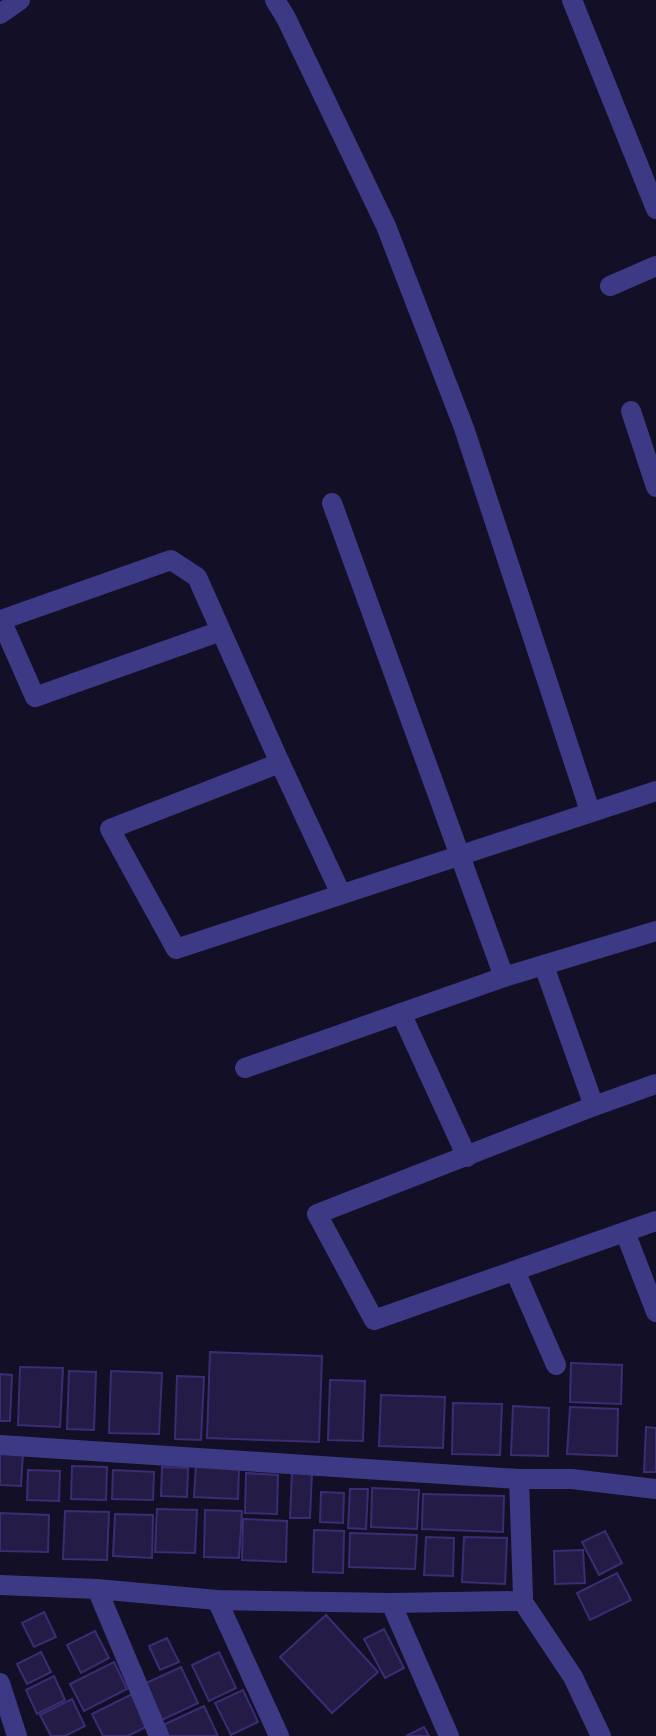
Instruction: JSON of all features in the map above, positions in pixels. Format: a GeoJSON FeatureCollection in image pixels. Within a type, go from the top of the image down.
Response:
{"type":"FeatureCollection","features":[{"type":"Feature","properties":{"kind":"street"},"geometry":{"type":"LineString","coordinates":[[0,14],[20,0]]}},
{"type":"Feature","properties":{"kind":"street"},"geometry":{"type":"LineString","coordinates":[[275,0],[386,226],[464,428],[590,811]]}},
{"type":"Feature","properties":{"kind":"street"},"geometry":{"type":"LineString","coordinates":[[572,0],[656,209]]}},
{"type":"Feature","properties":{"kind":"street"},"geometry":{"type":"LineString","coordinates":[[610,286],[656,266]]}},
{"type":"Feature","properties":{"kind":"street"},"geometry":{"type":"LineString","coordinates":[[631,411],[656,487]]}},
{"type":"Feature","properties":{"kind":"street"},"geometry":{"type":"LineString","coordinates":[[332,503],[504,977]]}},
{"type":"Feature","properties":{"kind":"street"},"geometry":{"type":"LineString","coordinates":[[221,631],[35,697],[1,620],[171,560],[197,577],[341,894]]}},
{"type":"Feature","properties":{"kind":"street"},"geometry":{"type":"LineString","coordinates":[[280,763],[110,829],[176,949],[656,791]]}},
{"type":"Feature","properties":{"kind":"street"},"geometry":{"type":"LineString","coordinates":[[245,1068],[504,977],[656,931]]}},
{"type":"Feature","properties":{"kind":"street"},"geometry":{"type":"LineString","coordinates":[[544,966],[594,1106]]}},
{"type":"Feature","properties":{"kind":"street"},"geometry":{"type":"LineString","coordinates":[[401,1013],[467,1157]]}},
{"type":"Feature","properties":{"kind":"street"},"geometry":{"type":"LineString","coordinates":[[656,1084],[317,1214],[374,1320],[656,1221]]}},
{"type":"Feature","properties":{"kind":"street"},"geometry":{"type":"LineString","coordinates":[[625,1232],[656,1312]]}},
{"type":"Feature","properties":{"kind":"street"},"geometry":{"type":"LineString","coordinates":[[515,1271],[556,1365]]}},
{"type":"Feature","properties":{"kind":"street"},"geometry":{"type":"LineString","coordinates":[[0,1445],[519,1479],[572,1479],[656,1489]]}},
{"type":"Feature","properties":{"kind":"street"},"geometry":{"type":"LineString","coordinates":[[519,1479],[521,1599],[573,1677],[601,1736]]}},
{"type":"Feature","properties":{"kind":"street"},"geometry":{"type":"LineString","coordinates":[[0,1585],[97,1589],[217,1600],[391,1603],[521,1599]]}},
{"type":"Feature","properties":{"kind":"street"},"geometry":{"type":"LineString","coordinates":[[97,1589],[159,1736]]}},
{"type":"Feature","properties":{"kind":"street"},"geometry":{"type":"LineString","coordinates":[[217,1600],[279,1736]]}},
{"type":"Feature","properties":{"kind":"street"},"geometry":{"type":"LineString","coordinates":[[391,1603],[449,1736]]}},
{"type":"Feature","properties":{"kind":"street"},"geometry":{"type":"LineString","coordinates":[[0,1683],[17,1736]]}},
{"type":"Feature","properties":{"kind":"building"},"geometry":{"type":"Polygon","coordinates":[[[210,1352],[322,1356],[319,1442],[207,1438],[210,1352]]]}},
{"type":"Feature","properties":{"kind":"building"},"geometry":{"type":"Polygon","coordinates":[[[571,1363],[622,1365],[621,1404],[570,1402],[571,1363]]]}},
{"type":"Feature","properties":{"kind":"building"},"geometry":{"type":"Polygon","coordinates":[[[20,1367],[63,1368],[60,1427],[18,1425],[20,1367]]]}},
{"type":"Feature","properties":{"kind":"building"},"geometry":{"type":"Polygon","coordinates":[[[69,1371],[96,1372],[94,1430],[67,1429],[69,1371]]]}},
{"type":"Feature","properties":{"kind":"building"},"geometry":{"type":"Polygon","coordinates":[[[111,1371],[162,1373],[159,1434],[109,1433],[111,1371]]]}},
{"type":"Feature","properties":{"kind":"building"},"geometry":{"type":"Polygon","coordinates":[[[0,1374],[12,1375],[10,1421],[0,1421],[0,1374]]]}},
{"type":"Feature","properties":{"kind":"building"},"geometry":{"type":"Polygon","coordinates":[[[177,1376],[204,1377],[201,1440],[175,1439],[177,1376]]]}},
{"type":"Feature","properties":{"kind":"building"},"geometry":{"type":"Polygon","coordinates":[[[330,1380],[365,1381],[363,1441],[328,1440],[330,1380]]]}},
{"type":"Feature","properties":{"kind":"building"},"geometry":{"type":"Polygon","coordinates":[[[381,1395],[445,1397],[443,1448],[379,1446],[381,1395]]]}},
{"type":"Feature","properties":{"kind":"building"},"geometry":{"type":"Polygon","coordinates":[[[453,1403],[502,1404],[500,1455],[452,1454],[453,1403]]]}},
{"type":"Feature","properties":{"kind":"building"},"geometry":{"type":"Polygon","coordinates":[[[513,1406],[549,1408],[548,1456],[511,1455],[513,1406]]]}},
{"type":"Feature","properties":{"kind":"building"},"geometry":{"type":"Polygon","coordinates":[[[570,1407],[618,1409],[617,1456],[567,1454],[570,1407]]]}},
{"type":"Feature","properties":{"kind":"building"},"geometry":{"type":"Polygon","coordinates":[[[646,1427],[656,1428],[656,1472],[644,1472],[646,1427]]]}},
{"type":"Feature","properties":{"kind":"building"},"geometry":{"type":"Polygon","coordinates":[[[0,1452],[23,1453],[21,1486],[0,1485],[0,1452]]]}},
{"type":"Feature","properties":{"kind":"building"},"geometry":{"type":"Polygon","coordinates":[[[196,1465],[239,1466],[238,1499],[194,1497],[196,1465]]]}},
{"type":"Feature","properties":{"kind":"building"},"geometry":{"type":"Polygon","coordinates":[[[72,1466],[107,1467],[106,1500],[71,1499],[72,1466]]]}},
{"type":"Feature","properties":{"kind":"building"},"geometry":{"type":"Polygon","coordinates":[[[162,1467],[188,1468],[187,1497],[161,1496],[162,1467]]]}},
{"type":"Feature","properties":{"kind":"building"},"geometry":{"type":"Polygon","coordinates":[[[28,1470],[60,1471],[59,1501],[27,1500],[28,1470]]]}},
{"type":"Feature","properties":{"kind":"building"},"geometry":{"type":"Polygon","coordinates":[[[113,1470],[154,1472],[153,1500],[112,1499],[113,1470]]]}},
{"type":"Feature","properties":{"kind":"building"},"geometry":{"type":"Polygon","coordinates":[[[292,1472],[312,1472],[310,1518],[290,1518],[292,1472]]]}},
{"type":"Feature","properties":{"kind":"building"},"geometry":{"type":"Polygon","coordinates":[[[246,1473],[278,1475],[277,1514],[245,1513],[246,1473]]]}},
{"type":"Feature","properties":{"kind":"building"},"geometry":{"type":"Polygon","coordinates":[[[372,1488],[419,1490],[417,1529],[371,1527],[372,1488]]]}},
{"type":"Feature","properties":{"kind":"building"},"geometry":{"type":"Polygon","coordinates":[[[350,1489],[368,1489],[366,1529],[348,1528],[350,1489]]]}},
{"type":"Feature","properties":{"kind":"building"},"geometry":{"type":"Polygon","coordinates":[[[321,1492],[344,1493],[343,1523],[320,1522],[321,1492]]]}},
{"type":"Feature","properties":{"kind":"building"},"geometry":{"type":"Polygon","coordinates":[[[423,1494],[504,1496],[503,1532],[422,1529],[423,1494]]]}},
{"type":"Feature","properties":{"kind":"building"},"geometry":{"type":"Polygon","coordinates":[[[157,1509],[197,1510],[195,1553],[155,1552],[157,1509]]]}},
{"type":"Feature","properties":{"kind":"building"},"geometry":{"type":"Polygon","coordinates":[[[205,1510],[242,1511],[239,1558],[204,1557],[205,1510]]]}},
{"type":"Feature","properties":{"kind":"building"},"geometry":{"type":"Polygon","coordinates":[[[65,1511],[109,1512],[107,1560],[63,1559],[65,1511]]]}},
{"type":"Feature","properties":{"kind":"building"},"geometry":{"type":"Polygon","coordinates":[[[0,1513],[49,1515],[48,1552],[0,1551],[0,1513]]]}},
{"type":"Feature","properties":{"kind":"building"},"geometry":{"type":"Polygon","coordinates":[[[115,1514],[153,1515],[152,1558],[113,1556],[115,1514]]]}},
{"type":"Feature","properties":{"kind":"building"},"geometry":{"type":"Polygon","coordinates":[[[243,1519],[287,1521],[286,1562],[242,1560],[243,1519]]]}},
{"type":"Feature","properties":{"kind":"building"},"geometry":{"type":"Polygon","coordinates":[[[314,1530],[344,1531],[343,1573],[313,1572],[314,1530]]]}},
{"type":"Feature","properties":{"kind":"building"},"geometry":{"type":"Polygon","coordinates":[[[605,1531],[622,1563],[599,1575],[582,1542],[605,1531]]]}},
{"type":"Feature","properties":{"kind":"building"},"geometry":{"type":"Polygon","coordinates":[[[350,1533],[417,1535],[415,1569],[349,1567],[350,1533]]]}},
{"type":"Feature","properties":{"kind":"building"},"geometry":{"type":"Polygon","coordinates":[[[426,1537],[454,1538],[453,1576],[424,1575],[426,1537]]]}},
{"type":"Feature","properties":{"kind":"building"},"geometry":{"type":"Polygon","coordinates":[[[464,1537],[507,1538],[505,1584],[462,1582],[464,1537]]]}},
{"type":"Feature","properties":{"kind":"building"},"geometry":{"type":"Polygon","coordinates":[[[583,1550],[585,1583],[555,1584],[554,1551],[583,1550]]]}},
{"type":"Feature","properties":{"kind":"building"},"geometry":{"type":"Polygon","coordinates":[[[617,1573],[631,1600],[590,1620],[577,1593],[617,1573]]]}},
{"type":"Feature","properties":{"kind":"building"},"geometry":{"type":"Polygon","coordinates":[[[44,1612],[56,1637],[34,1647],[22,1623],[44,1612]]]}},
{"type":"Feature","properties":{"kind":"building"},"geometry":{"type":"Polygon","coordinates":[[[326,1615],[378,1672],[332,1713],[280,1657],[326,1615]]]}},
{"type":"Feature","properties":{"kind":"building"},"geometry":{"type":"Polygon","coordinates":[[[384,1629],[404,1668],[385,1678],[364,1639],[384,1629]]]}},
{"type":"Feature","properties":{"kind":"building"},"geometry":{"type":"Polygon","coordinates":[[[95,1631],[109,1658],[81,1673],[67,1645],[95,1631]]]}},
{"type":"Feature","properties":{"kind":"building"},"geometry":{"type":"Polygon","coordinates":[[[167,1638],[179,1662],[160,1670],[149,1646],[167,1638]]]}},
{"type":"Feature","properties":{"kind":"building"},"geometry":{"type":"Polygon","coordinates":[[[41,1652],[51,1672],[27,1684],[17,1664],[41,1652]]]}},
{"type":"Feature","properties":{"kind":"building"},"geometry":{"type":"Polygon","coordinates":[[[219,1652],[236,1688],[209,1701],[192,1665],[219,1652]]]}},
{"type":"Feature","properties":{"kind":"building"},"geometry":{"type":"Polygon","coordinates":[[[114,1662],[127,1689],[84,1711],[70,1684],[114,1662]]]}},
{"type":"Feature","properties":{"kind":"building"},"geometry":{"type":"Polygon","coordinates":[[[181,1667],[198,1703],[162,1720],[144,1684],[181,1667]]]}},
{"type":"Feature","properties":{"kind":"building"},"geometry":{"type":"Polygon","coordinates":[[[54,1676],[65,1700],[37,1714],[26,1690],[54,1676]]]}},
{"type":"Feature","properties":{"kind":"building"},"geometry":{"type":"Polygon","coordinates":[[[243,1690],[258,1722],[231,1735],[215,1703],[243,1690]]]}},
{"type":"Feature","properties":{"kind":"building"},"geometry":{"type":"Polygon","coordinates":[[[132,1694],[148,1726],[128,1736],[103,1736],[92,1714],[132,1694]]]}},
{"type":"Feature","properties":{"kind":"building"},"geometry":{"type":"Polygon","coordinates":[[[72,1699],[85,1726],[65,1736],[51,1736],[40,1715],[72,1699]]]}},
{"type":"Feature","properties":{"kind":"building"},"geometry":{"type":"Polygon","coordinates":[[[204,1706],[218,1736],[169,1736],[163,1725],[204,1706]]]}},
{"type":"Feature","properties":{"kind":"building"},"geometry":{"type":"Polygon","coordinates":[[[424,1727],[429,1736],[406,1736],[424,1727]]]}}]}
